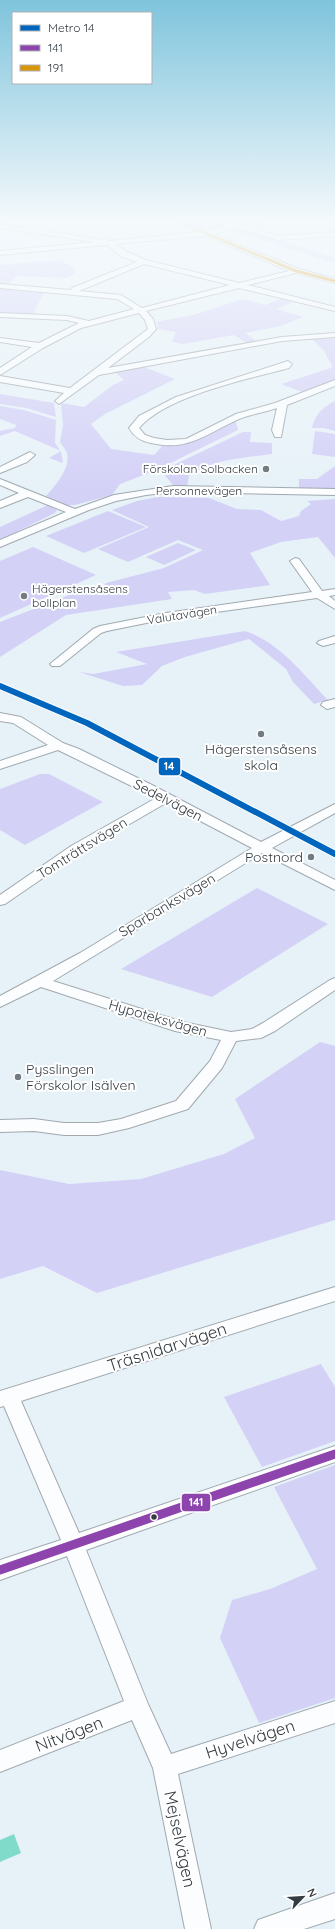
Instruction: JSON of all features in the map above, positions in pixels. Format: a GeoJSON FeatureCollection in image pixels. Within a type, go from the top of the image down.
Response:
{"type":"FeatureCollection","features":[{"type":"Feature","properties":{"kind":"street"},"geometry":{"type":"LineString","coordinates":[[0,372],[40,346],[78,326],[139,310]]}},
{"type":"Feature","properties":{"kind":"street"},"geometry":{"type":"LineString","coordinates":[[59,400],[152,329],[151,322],[139,310]]}},
{"type":"Feature","properties":{"kind":"street"},"geometry":{"type":"LineString","coordinates":[[0,315],[67,318],[88,323]]}},
{"type":"Feature","properties":{"kind":"street"},"geometry":{"type":"LineString","coordinates":[[96,373],[282,339],[335,336]]}},
{"type":"Feature","properties":{"kind":"street"},"geometry":{"type":"LineString","coordinates":[[0,340],[40,346]]}},
{"type":"Feature","properties":{"kind":"street"},"geometry":{"type":"LineString","coordinates":[[288,364],[286,366],[191,395],[148,414],[138,420],[134,428],[138,435],[149,440],[165,443],[184,442],[196,439],[240,415],[284,403],[306,393],[335,383]]}},
{"type":"Feature","properties":{"kind":"street"},"geometry":{"type":"LineString","coordinates":[[0,379],[70,391]]}},
{"type":"Feature","properties":{"kind":"street"},"geometry":{"type":"LineString","coordinates":[[278,435],[277,430],[284,403]]}},
{"type":"Feature","properties":{"kind":"street"},"geometry":{"type":"LineString","coordinates":[[0,470],[24,460],[30,455]]}},
{"type":"Feature","properties":{"kind":"street"},"geometry":{"type":"LineString","coordinates":[[0,482],[74,512]]}},
{"type":"Feature","properties":{"kind":"street","name":"Personnevägen"},"geometry":{"type":"LineString","coordinates":[[0,544],[74,512],[124,495],[173,489],[335,492]]}},
{"type":"Feature","properties":{"kind":"street"},"geometry":{"type":"LineString","coordinates":[[0,505],[29,493]]}},
{"type":"Feature","properties":{"kind":"street"},"geometry":{"type":"LineString","coordinates":[[295,561],[319,594],[335,606]]}},
{"type":"Feature","properties":{"kind":"street","name":"Valutavägen"},"geometry":{"type":"LineString","coordinates":[[56,664],[96,631],[104,628],[166,616],[335,592]]}},
{"type":"Feature","properties":{"kind":"street"},"geometry":{"type":"LineString","coordinates":[[323,643],[335,638]]}},
{"type":"Feature","properties":{"kind":"street","name":"Sedelvägen"},"geometry":{"type":"LineString","coordinates":[[0,717],[17,720],[59,746],[75,752],[166,798],[335,886]]}},
{"type":"Feature","properties":{"kind":"street"},"geometry":{"type":"LineString","coordinates":[[0,765],[46,748],[59,746]]}},
{"type":"Feature","properties":{"kind":"street","name":"Tomträttsvägen"},"geometry":{"type":"LineString","coordinates":[[0,901],[76,849],[166,798]]}},
{"type":"Feature","properties":{"kind":"street","name":"Sparbanksvägen"},"geometry":{"type":"LineString","coordinates":[[0,1002],[41,982],[261,848],[335,808]]}},
{"type":"Feature","properties":{"kind":"street","name":"Hypoteksvägen"},"geometry":{"type":"LineString","coordinates":[[41,982],[181,1027],[231,1037],[255,1034],[269,1027],[335,983]]}},
{"type":"Feature","properties":{"kind":"street"},"geometry":{"type":"LineString","coordinates":[[0,1126],[34,1125],[64,1129],[98,1129],[123,1124],[182,1105],[216,1064],[231,1037]]}},
{"type":"Feature","properties":{"kind":"street","name":"Träsnidarvägen"},"geometry":{"type":"LineString","coordinates":[[5,1398],[335,1294]]}},
{"type":"Feature","properties":{"kind":"street","name":"Mejselvägen"},"geometry":{"type":"LineString","coordinates":[[5,1398],[73,1544],[138,1707],[165,1767],[198,1929]]}},
{"type":"Feature","properties":{"kind":"street"},"geometry":{"type":"LineString","coordinates":[[0,1570],[335,1454]]}},
{"type":"Feature","properties":{"kind":"street","name":"Nitvägen"},"geometry":{"type":"LineString","coordinates":[[0,1761],[138,1707]]}},
{"type":"Feature","properties":{"kind":"street","name":"Hyvelvägen"},"geometry":{"type":"LineString","coordinates":[[165,1767],[335,1712]]}},
{"type":"Feature","properties":{"kind":"street"},"geometry":{"type":"LineString","coordinates":[[266,1929],[335,1906]]}},
{"type":"Feature","properties":{"kind":"shaded area"},"geometry":{"type":"Polygon","coordinates":[[[0,310],[35,310],[32,316],[0,314],[0,310]]]}},
{"type":"Feature","properties":{"kind":"shaded area"},"geometry":{"type":"Polygon","coordinates":[[[209,310],[280,310],[303,317],[281,326],[245,333],[258,342],[248,344],[234,335],[183,344],[172,342],[176,332],[157,329],[158,325],[155,322],[193,315],[209,310]]]}},
{"type":"Feature","properties":{"kind":"shaded area"},"geometry":{"type":"Polygon","coordinates":[[[335,338],[335,382],[302,392],[281,384],[331,368],[332,366],[324,351],[312,339],[335,338]]]}},
{"type":"Feature","properties":{"kind":"shaded area"},"geometry":{"type":"Polygon","coordinates":[[[144,367],[175,379],[105,414],[91,424],[111,449],[154,455],[164,444],[194,440],[209,434],[235,419],[238,430],[154,471],[120,484],[112,495],[75,505],[65,505],[46,496],[54,487],[64,471],[68,459],[67,453],[60,442],[63,425],[61,403],[84,407],[113,385],[124,380],[114,371],[144,367]]]}},
{"type":"Feature","properties":{"kind":"shaded area"},"geometry":{"type":"Polygon","coordinates":[[[0,394],[54,403],[56,417],[26,408],[0,404],[0,394]]]}},
{"type":"Feature","properties":{"kind":"shaded area"},"geometry":{"type":"Polygon","coordinates":[[[335,401],[335,431],[324,428],[312,428],[315,418],[320,412],[326,406],[335,401]]]}},
{"type":"Feature","properties":{"kind":"shaded area"},"geometry":{"type":"Polygon","coordinates":[[[0,406],[24,410],[56,420],[55,443],[60,451],[15,431],[0,436],[0,431],[15,428],[16,425],[0,419],[0,406]]]}},
{"type":"Feature","properties":{"kind":"shaded area"},"geometry":{"type":"Polygon","coordinates":[[[315,431],[335,434],[335,457],[312,454],[315,431]]]}},
{"type":"Feature","properties":{"kind":"shaded area"},"geometry":{"type":"Polygon","coordinates":[[[243,432],[251,432],[250,442],[272,443],[272,454],[239,458],[208,466],[189,476],[187,486],[174,486],[161,471],[243,432]]]}},
{"type":"Feature","properties":{"kind":"shaded area"},"geometry":{"type":"Polygon","coordinates":[[[61,451],[63,463],[49,458],[61,451]]]}},
{"type":"Feature","properties":{"kind":"shaded area"},"geometry":{"type":"Polygon","coordinates":[[[335,466],[335,490],[299,489],[299,479],[317,479],[335,466]]]}},
{"type":"Feature","properties":{"kind":"shaded area"},"geometry":{"type":"Polygon","coordinates":[[[158,497],[209,498],[237,509],[261,510],[281,521],[299,516],[301,511],[311,504],[307,501],[335,499],[335,558],[318,537],[281,542],[250,553],[270,585],[205,594],[194,590],[168,592],[172,599],[66,615],[0,657],[0,622],[77,592],[100,589],[106,583],[164,568],[203,550],[178,540],[128,562],[98,549],[149,527],[112,510],[137,501],[158,497]]]}},
{"type":"Feature","properties":{"kind":"shaded area"},"geometry":{"type":"Polygon","coordinates":[[[48,505],[57,510],[55,513],[0,540],[0,527],[48,505]]]}},
{"type":"Feature","properties":{"kind":"shaded area"},"geometry":{"type":"Polygon","coordinates":[[[108,511],[146,527],[84,553],[46,536],[108,511]]]}},
{"type":"Feature","properties":{"kind":"shaded area"},"geometry":{"type":"Polygon","coordinates":[[[178,543],[196,550],[164,565],[146,557],[178,543]]]}},
{"type":"Feature","properties":{"kind":"shaded area","name":"Hägerstensåsens bollplan"},"geometry":{"type":"Polygon","coordinates":[[[33,547],[96,575],[0,618],[0,561],[33,547]]]}},
{"type":"Feature","properties":{"kind":"shaded area"},"geometry":{"type":"Polygon","coordinates":[[[245,631],[257,636],[280,651],[328,700],[314,704],[293,682],[286,669],[249,639],[185,657],[162,666],[142,685],[123,686],[79,672],[93,674],[147,664],[116,652],[245,631]]]}},
{"type":"Feature","properties":{"kind":"shaded area"},"geometry":{"type":"Polygon","coordinates":[[[40,774],[49,774],[103,802],[25,845],[0,830],[0,789],[40,774]]]}},
{"type":"Feature","properties":{"kind":"shaded area"},"geometry":{"type":"Polygon","coordinates":[[[257,888],[328,924],[212,997],[121,969],[257,888]]]}},
{"type":"Feature","properties":{"kind":"shaded area"},"geometry":{"type":"Polygon","coordinates":[[[320,1042],[335,1046],[335,1220],[97,1293],[43,1266],[0,1279],[0,1170],[69,1184],[141,1179],[224,1154],[255,1138],[235,1099],[320,1042]]]}},
{"type":"Feature","properties":{"kind":"shaded area"},"geometry":{"type":"Polygon","coordinates":[[[321,1364],[335,1387],[335,1441],[262,1467],[224,1397],[321,1364]]]}},
{"type":"Feature","properties":{"kind":"shaded area"},"geometry":{"type":"Polygon","coordinates":[[[335,1465],[335,1698],[259,1723],[220,1638],[232,1600],[270,1589],[317,1569],[274,1487],[335,1465]]]}},
{"type":"Feature","properties":{"kind":"shaded area"},"geometry":{"type":"Polygon","coordinates":[[[14,1834],[21,1853],[0,1862],[0,1840],[14,1834]]]}},
{"type":"Feature","properties":{"kind":"metro line","name":"14"},"geometry":{"type":"LineString","coordinates":[[0,686],[87,723],[335,854]]}},
{"type":"Feature","properties":{"kind":"transit line","name":"141"},"geometry":{"type":"LineString","coordinates":[[0,1570],[335,1454]]}},
{"type":"Feature","properties":{"kind":"place","name":"Förskolan Solbacken"},"geometry":{"type":"Point","coordinates":[266,469]}},
{"type":"Feature","properties":{"kind":"place","name":"Hägerstensåsens bollplan"},"geometry":{"type":"Point","coordinates":[24,596]}},
{"type":"Feature","properties":{"kind":"place","name":"Hägerstensåsens skola"},"geometry":{"type":"Point","coordinates":[261,734]}},
{"type":"Feature","properties":{"kind":"place","name":"Postnord"},"geometry":{"type":"Point","coordinates":[311,857]}},
{"type":"Feature","properties":{"kind":"place","name":"Pysslingen Förskolor Isälven"},"geometry":{"type":"Point","coordinates":[18,1077]}}]}
